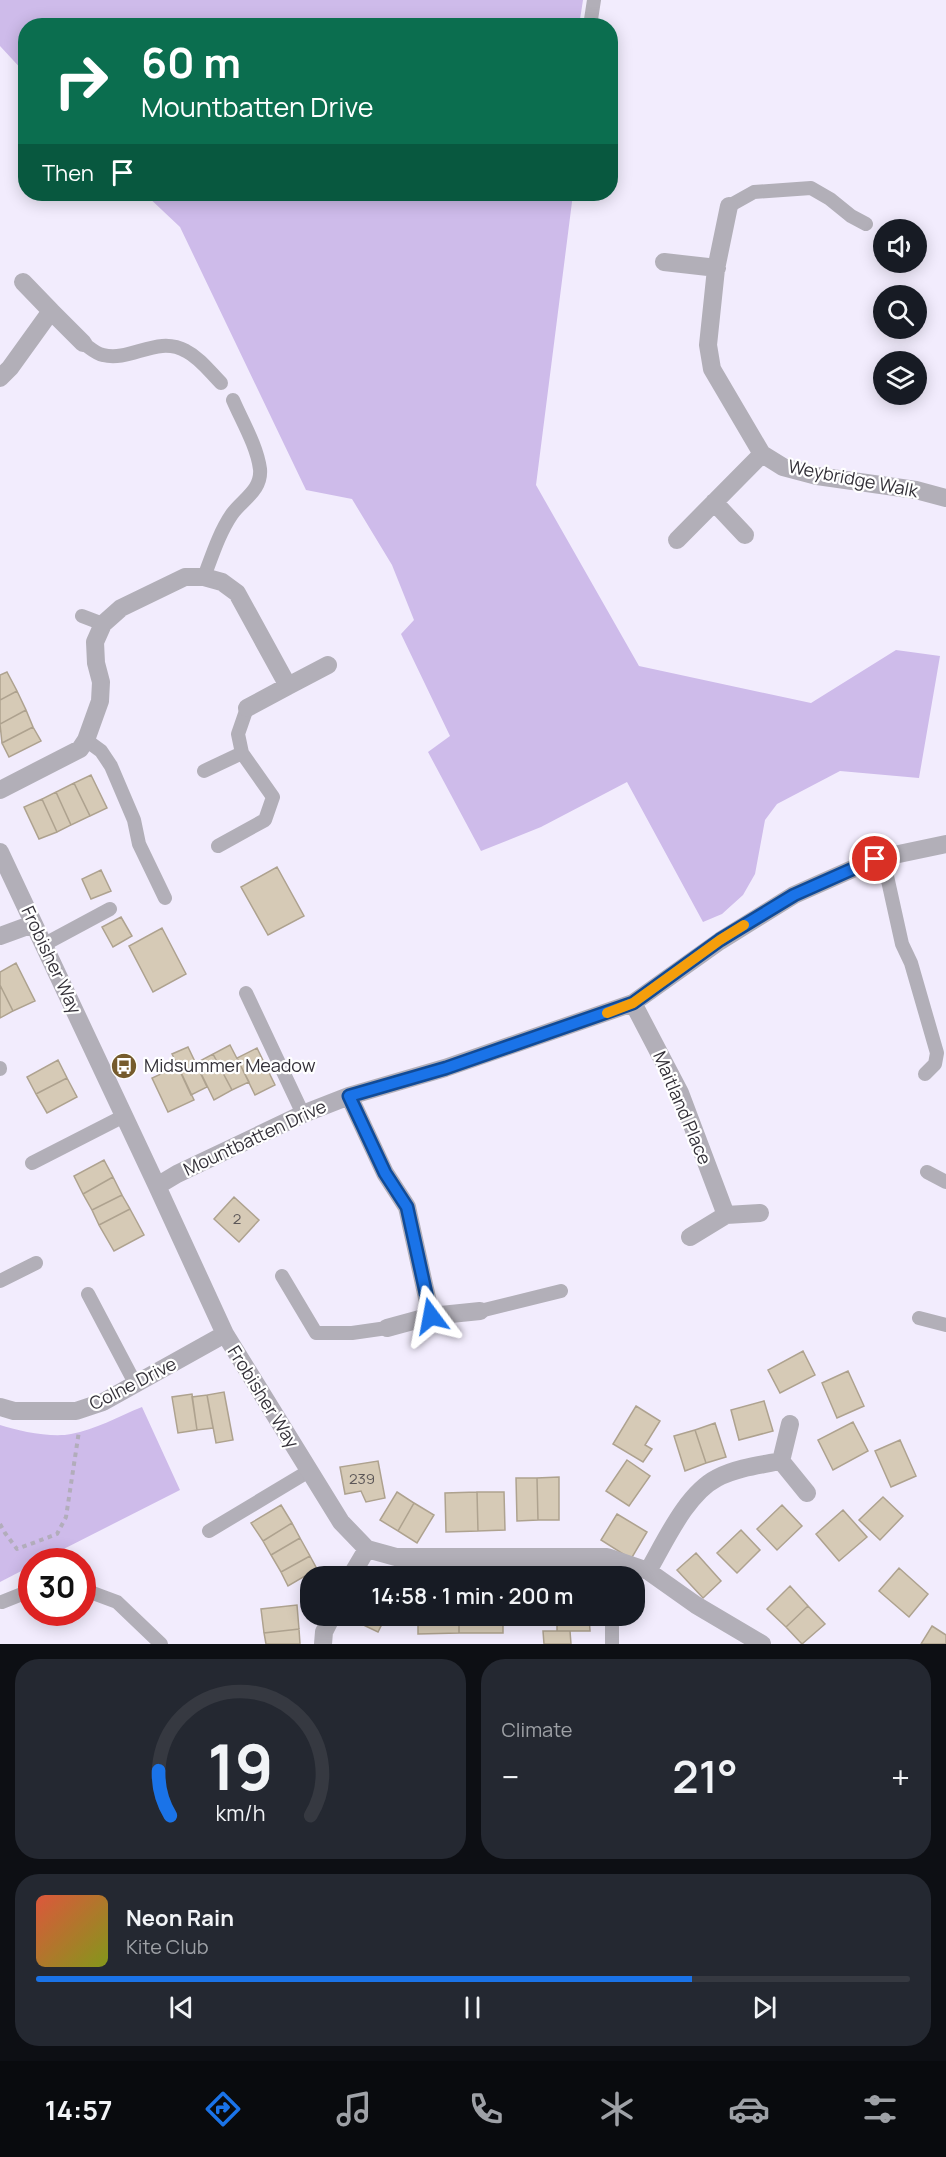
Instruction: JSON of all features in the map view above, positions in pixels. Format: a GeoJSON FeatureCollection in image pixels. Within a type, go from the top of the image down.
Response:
{"type":"FeatureCollection","features":[{"type":"Feature","properties":{"kind":"street"},"geometry":{"type":"LineString","coordinates":[[677,540],[762,454],[712,369],[708,345],[717,268],[729,206]]}},
{"type":"Feature","properties":{"kind":"street"},"geometry":{"type":"LineString","coordinates":[[663,262],[717,268]]}},
{"type":"Feature","properties":{"kind":"street"},"geometry":{"type":"LineString","coordinates":[[23,282],[83,343]]}},
{"type":"Feature","properties":{"kind":"street"},"geometry":{"type":"LineString","coordinates":[[0,378],[10,368],[51,311]]}},
{"type":"Feature","properties":{"kind":"street","name":"Weybridge Walk"},"geometry":{"type":"LineString","coordinates":[[762,454],[783,467],[817,476],[916,490],[946,498]]}},
{"type":"Feature","properties":{"kind":"street"},"geometry":{"type":"LineString","coordinates":[[714,502],[745,535]]}},
{"type":"Feature","properties":{"kind":"street"},"geometry":{"type":"LineString","coordinates":[[0,790],[80,749],[86,740],[100,701],[101,682],[96,663],[95,642],[103,624],[121,608],[185,577],[204,577],[222,582],[237,592],[288,686]]}},
{"type":"Feature","properties":{"kind":"street"},"geometry":{"type":"LineString","coordinates":[[247,708],[328,665]]}},
{"type":"Feature","properties":{"kind":"street","name":"Mountbatten Drive"},"geometry":{"type":"LineString","coordinates":[[158,1186],[177,1174],[303,1114],[349,1096],[446,1068],[633,1003],[720,940],[794,895],[840,873],[882,858],[946,844]]}},
{"type":"Feature","properties":{"kind":"street","name":"Frobisher Way"},"geometry":{"type":"LineString","coordinates":[[0,852],[158,1186],[225,1334],[341,1522],[367,1549]]}},
{"type":"Feature","properties":{"kind":"street"},"geometry":{"type":"LineString","coordinates":[[0,936],[33,924]]}},
{"type":"Feature","properties":{"kind":"street","name":"Maitland Place"},"geometry":{"type":"LineString","coordinates":[[633,1003],[680,1094],[726,1215]]}},
{"type":"Feature","properties":{"kind":"street"},"geometry":{"type":"LineString","coordinates":[[349,1096],[385,1173],[407,1207],[431,1316]]}},
{"type":"Feature","properties":{"kind":"street"},"geometry":{"type":"LineString","coordinates":[[690,1237],[726,1215],[760,1213]]}},
{"type":"Feature","properties":{"kind":"street"},"geometry":{"type":"LineString","coordinates":[[387,1328],[431,1316],[480,1311]]}},
{"type":"Feature","properties":{"kind":"street","name":"Colne Drive"},"geometry":{"type":"LineString","coordinates":[[0,1407],[25,1412],[76,1411],[104,1402],[225,1334]]}},
{"type":"Feature","properties":{"kind":"street"},"geometry":{"type":"LineString","coordinates":[[781,1461],[790,1424]]}},
{"type":"Feature","properties":{"kind":"street"},"geometry":{"type":"LineString","coordinates":[[781,1461],[807,1493]]}},
{"type":"Feature","properties":{"kind":"street"},"geometry":{"type":"LineString","coordinates":[[648,1571],[686,1507],[699,1492],[716,1478],[747,1468],[781,1461]]}},
{"type":"Feature","properties":{"kind":"street"},"geometry":{"type":"LineString","coordinates":[[357,1566],[367,1549],[396,1557],[607,1557],[617,1566]]}},
{"type":"Feature","properties":{"kind":"street"},"geometry":{"type":"LineString","coordinates":[[645,1571],[696,1605],[762,1644]]}},
{"type":"Feature","properties":{"kind":"street"},"geometry":{"type":"LineString","coordinates":[[322,1644],[327,1626]]}},
{"type":"Feature","properties":{"kind":"lane"},"geometry":{"type":"LineString","coordinates":[[591,18],[594,0]]}},
{"type":"Feature","properties":{"kind":"lane"},"geometry":{"type":"LineString","coordinates":[[729,206],[754,192],[811,188],[866,224]]}},
{"type":"Feature","properties":{"kind":"lane"},"geometry":{"type":"LineString","coordinates":[[83,343],[102,355],[124,355],[165,345],[185,350],[200,360],[221,383]]}},
{"type":"Feature","properties":{"kind":"lane"},"geometry":{"type":"LineString","coordinates":[[204,577],[221,533],[233,513],[258,485],[260,469],[233,400]]}},
{"type":"Feature","properties":{"kind":"lane"},"geometry":{"type":"LineString","coordinates":[[82,616],[103,624]]}},
{"type":"Feature","properties":{"kind":"lane"},"geometry":{"type":"LineString","coordinates":[[218,846],[265,820],[273,797],[242,753],[238,734],[247,708]]}},
{"type":"Feature","properties":{"kind":"lane"},"geometry":{"type":"LineString","coordinates":[[86,740],[101,751],[111,766],[130,810],[139,844],[165,897]]}},
{"type":"Feature","properties":{"kind":"lane"},"geometry":{"type":"LineString","coordinates":[[204,771],[242,753]]}},
{"type":"Feature","properties":{"kind":"lane"},"geometry":{"type":"LineString","coordinates":[[882,858],[902,944],[911,963],[937,1053],[935,1064],[925,1074]]}},
{"type":"Feature","properties":{"kind":"lane"},"geometry":{"type":"LineString","coordinates":[[43,945],[110,909]]}},
{"type":"Feature","properties":{"kind":"lane"},"geometry":{"type":"LineString","coordinates":[[246,993],[303,1114]]}},
{"type":"Feature","properties":{"kind":"lane"},"geometry":{"type":"LineString","coordinates":[[32,1163],[124,1116]]}},
{"type":"Feature","properties":{"kind":"lane"},"geometry":{"type":"LineString","coordinates":[[927,1172],[946,1182]]}},
{"type":"Feature","properties":{"kind":"lane"},"geometry":{"type":"LineString","coordinates":[[0,1281],[36,1263]]}},
{"type":"Feature","properties":{"kind":"lane"},"geometry":{"type":"LineString","coordinates":[[282,1276],[316,1333],[352,1333],[387,1328]]}},
{"type":"Feature","properties":{"kind":"lane"},"geometry":{"type":"LineString","coordinates":[[480,1311],[561,1291]]}},
{"type":"Feature","properties":{"kind":"lane"},"geometry":{"type":"LineString","coordinates":[[88,1293],[136,1385]]}},
{"type":"Feature","properties":{"kind":"lane"},"geometry":{"type":"LineString","coordinates":[[919,1318],[946,1325]]}},
{"type":"Feature","properties":{"kind":"lane"},"geometry":{"type":"LineString","coordinates":[[209,1531],[309,1471]]}},
{"type":"Feature","properties":{"kind":"lane"},"geometry":{"type":"LineString","coordinates":[[96,1595],[117,1602],[161,1644]]}},
{"type":"Feature","properties":{"kind":"lane"},"geometry":{"type":"LineString","coordinates":[[2,1602],[18,1596]]}},
{"type":"Feature","properties":{"kind":"lane"},"geometry":{"type":"LineString","coordinates":[[612,1626],[612,1644]]}},
{"type":"Feature","properties":{"kind":"path"},"geometry":{"type":"LineString","coordinates":[[0,1524],[17,1549],[57,1534],[66,1517],[79,1432],[76,1411]]}},
{"type":"Feature","properties":{"kind":"shaded area"},"geometry":{"type":"Polygon","coordinates":[[[0,0],[583,0],[580,18],[18,18],[18,65],[0,46],[0,0]]]}},
{"type":"Feature","properties":{"kind":"shaded area"},"geometry":{"type":"Polygon","coordinates":[[[152,201],[572,201],[536,485],[639,666],[811,703],[896,650],[940,656],[919,778],[840,771],[777,804],[765,820],[755,874],[743,895],[722,914],[703,922],[627,782],[541,827],[481,851],[428,752],[450,736],[401,634],[414,620],[392,565],[352,499],[306,490],[180,227],[152,201]]]}},
{"type":"Feature","properties":{"kind":"shaded area"},"geometry":{"type":"Polygon","coordinates":[[[142,1407],[180,1490],[66,1548],[18,1548],[18,1573],[0,1582],[0,1425],[16,1430],[63,1435],[80,1432],[142,1407]]]}},
{"type":"Feature","properties":{"kind":"building"},"geometry":{"type":"Polygon","coordinates":[[[7,672],[17,691],[0,700],[0,675],[7,672]]]}},
{"type":"Feature","properties":{"kind":"building"},"geometry":{"type":"Polygon","coordinates":[[[17,691],[26,710],[0,724],[0,700],[17,691]]]}},
{"type":"Feature","properties":{"kind":"building"},"geometry":{"type":"Polygon","coordinates":[[[26,710],[33,727],[2,743],[0,724],[26,710]]]}},
{"type":"Feature","properties":{"kind":"building"},"geometry":{"type":"Polygon","coordinates":[[[33,727],[41,741],[9,757],[2,743],[33,727]]]}},
{"type":"Feature","properties":{"kind":"building"},"geometry":{"type":"Polygon","coordinates":[[[91,775],[107,808],[90,816],[74,783],[91,775]]]}},
{"type":"Feature","properties":{"kind":"building"},"geometry":{"type":"Polygon","coordinates":[[[74,783],[90,816],[71,825],[56,792],[74,783]]]}},
{"type":"Feature","properties":{"kind":"building"},"geometry":{"type":"Polygon","coordinates":[[[56,792],[71,825],[57,832],[42,799],[56,792]]]}},
{"type":"Feature","properties":{"kind":"building"},"geometry":{"type":"Polygon","coordinates":[[[42,799],[57,832],[39,839],[24,807],[42,799]]]}},
{"type":"Feature","properties":{"kind":"building"},"geometry":{"type":"Polygon","coordinates":[[[277,867],[304,916],[268,935],[241,887],[277,867]]]}},
{"type":"Feature","properties":{"kind":"building"},"geometry":{"type":"Polygon","coordinates":[[[101,870],[111,891],[91,899],[82,879],[101,870]]]}},
{"type":"Feature","properties":{"kind":"building"},"geometry":{"type":"Polygon","coordinates":[[[121,917],[132,936],[113,947],[102,927],[121,917]]]}},
{"type":"Feature","properties":{"kind":"building"},"geometry":{"type":"Polygon","coordinates":[[[162,928],[186,974],[153,992],[129,946],[162,928]]]}},
{"type":"Feature","properties":{"kind":"building"},"geometry":{"type":"Polygon","coordinates":[[[16,963],[35,1001],[13,1011],[0,985],[0,972],[16,963]]]}},
{"type":"Feature","properties":{"kind":"building"},"geometry":{"type":"Polygon","coordinates":[[[0,985],[13,1011],[0,1018],[0,985]]]}},
{"type":"Feature","properties":{"kind":"building"},"geometry":{"type":"Polygon","coordinates":[[[230,1045],[249,1082],[232,1090],[213,1054],[230,1045]]]}},
{"type":"Feature","properties":{"kind":"building"},"geometry":{"type":"Polygon","coordinates":[[[188,1047],[207,1087],[191,1095],[172,1054],[188,1047]]]}},
{"type":"Feature","properties":{"kind":"building"},"geometry":{"type":"Polygon","coordinates":[[[257,1048],[275,1085],[255,1095],[237,1058],[257,1048]]]}},
{"type":"Feature","properties":{"kind":"building"},"geometry":{"type":"Polygon","coordinates":[[[213,1054],[232,1090],[214,1100],[196,1063],[213,1054]]]}},
{"type":"Feature","properties":{"kind":"building"},"geometry":{"type":"Polygon","coordinates":[[[58,1060],[67,1078],[36,1094],[27,1077],[58,1060]]]}},
{"type":"Feature","properties":{"kind":"building"},"geometry":{"type":"Polygon","coordinates":[[[178,1066],[194,1100],[168,1112],[152,1078],[178,1066]]]}},
{"type":"Feature","properties":{"kind":"building"},"geometry":{"type":"Polygon","coordinates":[[[67,1078],[77,1097],[47,1113],[36,1094],[67,1078]]]}},
{"type":"Feature","properties":{"kind":"building"},"geometry":{"type":"Polygon","coordinates":[[[104,1160],[113,1177],[83,1194],[74,1176],[104,1160]]]}},
{"type":"Feature","properties":{"kind":"building"},"geometry":{"type":"Polygon","coordinates":[[[113,1177],[122,1195],[92,1210],[83,1194],[113,1177]]]}},
{"type":"Feature","properties":{"kind":"building"},"geometry":{"type":"Polygon","coordinates":[[[122,1195],[130,1209],[99,1225],[92,1210],[122,1195]]]}},
{"type":"Feature","properties":{"kind":"building"},"geometry":{"type":"Polygon","coordinates":[[[234,1197],[259,1220],[239,1242],[214,1219],[234,1197]]]}},
{"type":"Feature","properties":{"kind":"building"},"geometry":{"type":"Polygon","coordinates":[[[130,1209],[144,1235],[114,1251],[99,1225],[130,1209]]]}},
{"type":"Feature","properties":{"kind":"building"},"geometry":{"type":"Polygon","coordinates":[[[803,1351],[815,1375],[780,1393],[768,1370],[803,1351]]]}},
{"type":"Feature","properties":{"kind":"building"},"geometry":{"type":"Polygon","coordinates":[[[848,1371],[864,1406],[837,1418],[822,1383],[848,1371]]]}},
{"type":"Feature","properties":{"kind":"building"},"geometry":{"type":"Polygon","coordinates":[[[224,1392],[233,1440],[216,1443],[207,1395],[224,1392]]]}},
{"type":"Feature","properties":{"kind":"building"},"geometry":{"type":"Polygon","coordinates":[[[192,1394],[197,1430],[178,1433],[172,1397],[192,1394]]]}},
{"type":"Feature","properties":{"kind":"building"},"geometry":{"type":"Polygon","coordinates":[[[207,1395],[213,1428],[197,1430],[192,1397],[207,1395]]]}},
{"type":"Feature","properties":{"kind":"building"},"geometry":{"type":"Polygon","coordinates":[[[764,1401],[773,1431],[739,1440],[731,1410],[764,1401]]]}},
{"type":"Feature","properties":{"kind":"building"},"geometry":{"type":"Polygon","coordinates":[[[636,1406],[660,1421],[645,1445],[652,1449],[643,1462],[613,1444],[636,1406]]]}},
{"type":"Feature","properties":{"kind":"building"},"geometry":{"type":"Polygon","coordinates":[[[853,1422],[868,1451],[833,1470],[818,1440],[853,1422]]]}},
{"type":"Feature","properties":{"kind":"building"},"geometry":{"type":"Polygon","coordinates":[[[715,1423],[726,1457],[706,1463],[695,1430],[715,1423]]]}},
{"type":"Feature","properties":{"kind":"building"},"geometry":{"type":"Polygon","coordinates":[[[695,1430],[706,1463],[685,1471],[674,1436],[695,1430]]]}},
{"type":"Feature","properties":{"kind":"building"},"geometry":{"type":"Polygon","coordinates":[[[900,1440],[916,1476],[891,1487],[875,1451],[900,1440]]]}},
{"type":"Feature","properties":{"kind":"building"},"geometry":{"type":"Polygon","coordinates":[[[627,1460],[650,1476],[629,1506],[606,1491],[627,1460]]]}},
{"type":"Feature","properties":{"kind":"building"},"geometry":{"type":"Polygon","coordinates":[[[378,1461],[385,1498],[366,1502],[361,1491],[345,1494],[340,1467],[378,1461]]]}},
{"type":"Feature","properties":{"kind":"building"},"geometry":{"type":"Polygon","coordinates":[[[559,1477],[559,1520],[538,1520],[537,1478],[559,1477]]]}},
{"type":"Feature","properties":{"kind":"building"},"geometry":{"type":"Polygon","coordinates":[[[516,1478],[537,1478],[538,1520],[517,1521],[516,1478]]]}},
{"type":"Feature","properties":{"kind":"building"},"geometry":{"type":"Polygon","coordinates":[[[397,1492],[414,1503],[398,1531],[380,1520],[397,1492]]]}},
{"type":"Feature","properties":{"kind":"building"},"geometry":{"type":"Polygon","coordinates":[[[477,1492],[478,1531],[446,1532],[445,1493],[477,1492]]]}},
{"type":"Feature","properties":{"kind":"building"},"geometry":{"type":"Polygon","coordinates":[[[477,1492],[504,1492],[505,1530],[478,1531],[477,1492]]]}},
{"type":"Feature","properties":{"kind":"building"},"geometry":{"type":"Polygon","coordinates":[[[883,1497],[903,1516],[880,1540],[859,1520],[883,1497]]]}},
{"type":"Feature","properties":{"kind":"building"},"geometry":{"type":"Polygon","coordinates":[[[414,1503],[434,1515],[417,1543],[398,1531],[414,1503]]]}},
{"type":"Feature","properties":{"kind":"building"},"geometry":{"type":"Polygon","coordinates":[[[281,1505],[292,1523],[263,1541],[251,1523],[281,1505]]]}},
{"type":"Feature","properties":{"kind":"building"},"geometry":{"type":"Polygon","coordinates":[[[782,1505],[802,1526],[777,1550],[757,1529],[782,1505]]]}},
{"type":"Feature","properties":{"kind":"building"},"geometry":{"type":"Polygon","coordinates":[[[843,1510],[867,1537],[839,1561],[816,1534],[843,1510]]]}},
{"type":"Feature","properties":{"kind":"building"},"geometry":{"type":"Polygon","coordinates":[[[617,1514],[647,1532],[631,1559],[601,1540],[617,1514]]]}},
{"type":"Feature","properties":{"kind":"building"},"geometry":{"type":"Polygon","coordinates":[[[292,1523],[300,1538],[271,1555],[263,1541],[292,1523]]]}},
{"type":"Feature","properties":{"kind":"building"},"geometry":{"type":"Polygon","coordinates":[[[741,1530],[760,1550],[737,1573],[717,1553],[741,1530]]]}},
{"type":"Feature","properties":{"kind":"building"},"geometry":{"type":"Polygon","coordinates":[[[300,1538],[310,1556],[281,1572],[271,1555],[300,1538]]]}},
{"type":"Feature","properties":{"kind":"building"},"geometry":{"type":"Polygon","coordinates":[[[696,1553],[721,1581],[703,1598],[677,1570],[696,1553]]]}},
{"type":"Feature","properties":{"kind":"building"},"geometry":{"type":"Polygon","coordinates":[[[310,1556],[315,1566],[300,1566],[300,1579],[288,1586],[281,1572],[310,1556]]]}},
{"type":"Feature","properties":{"kind":"building"},"geometry":{"type":"Polygon","coordinates":[[[899,1568],[928,1594],[909,1617],[879,1591],[899,1568]]]}},
{"type":"Feature","properties":{"kind":"building"},"geometry":{"type":"Polygon","coordinates":[[[790,1586],[808,1606],[786,1627],[767,1609],[790,1586]]]}},
{"type":"Feature","properties":{"kind":"building"},"geometry":{"type":"Polygon","coordinates":[[[297,1605],[299,1629],[264,1633],[261,1609],[297,1605]]]}},
{"type":"Feature","properties":{"kind":"building"},"geometry":{"type":"Polygon","coordinates":[[[808,1606],[825,1624],[802,1644],[786,1627],[808,1606]]]}},
{"type":"Feature","properties":{"kind":"building"},"geometry":{"type":"Polygon","coordinates":[[[365,1626],[381,1626],[378,1632],[365,1626]]]}},
{"type":"Feature","properties":{"kind":"building"},"geometry":{"type":"Polygon","coordinates":[[[418,1626],[459,1626],[459,1633],[418,1634],[418,1626]]]}},
{"type":"Feature","properties":{"kind":"building"},"geometry":{"type":"Polygon","coordinates":[[[459,1626],[503,1626],[503,1633],[459,1633],[459,1626]]]}},
{"type":"Feature","properties":{"kind":"building"},"geometry":{"type":"Polygon","coordinates":[[[557,1626],[590,1626],[590,1631],[557,1631],[557,1626]]]}},
{"type":"Feature","properties":{"kind":"building"},"geometry":{"type":"Polygon","coordinates":[[[932,1626],[946,1635],[946,1644],[921,1644],[932,1626]]]}},
{"type":"Feature","properties":{"kind":"building"},"geometry":{"type":"Polygon","coordinates":[[[299,1629],[300,1644],[266,1644],[264,1633],[299,1629]]]}},
{"type":"Feature","properties":{"kind":"building"},"geometry":{"type":"Polygon","coordinates":[[[543,1631],[570,1631],[571,1644],[544,1644],[543,1631]]]}},
{"type":"Feature","properties":{"kind":"slow traffic"},"geometry":{"type":"LineString","coordinates":[[607,1013],[633,1003],[744,925]]}},
{"type":"Feature","properties":{"kind":"place","name":"Midsummer Meadow"},"geometry":{"type":"Point","coordinates":[124,1066]}},
{"type":"Feature","properties":{"kind":"route"},"geometry":{"type":"LineString","coordinates":[[431,1316],[407,1207],[385,1173],[349,1096],[446,1068],[633,1003],[720,940],[794,895],[875,859]]}}]}
